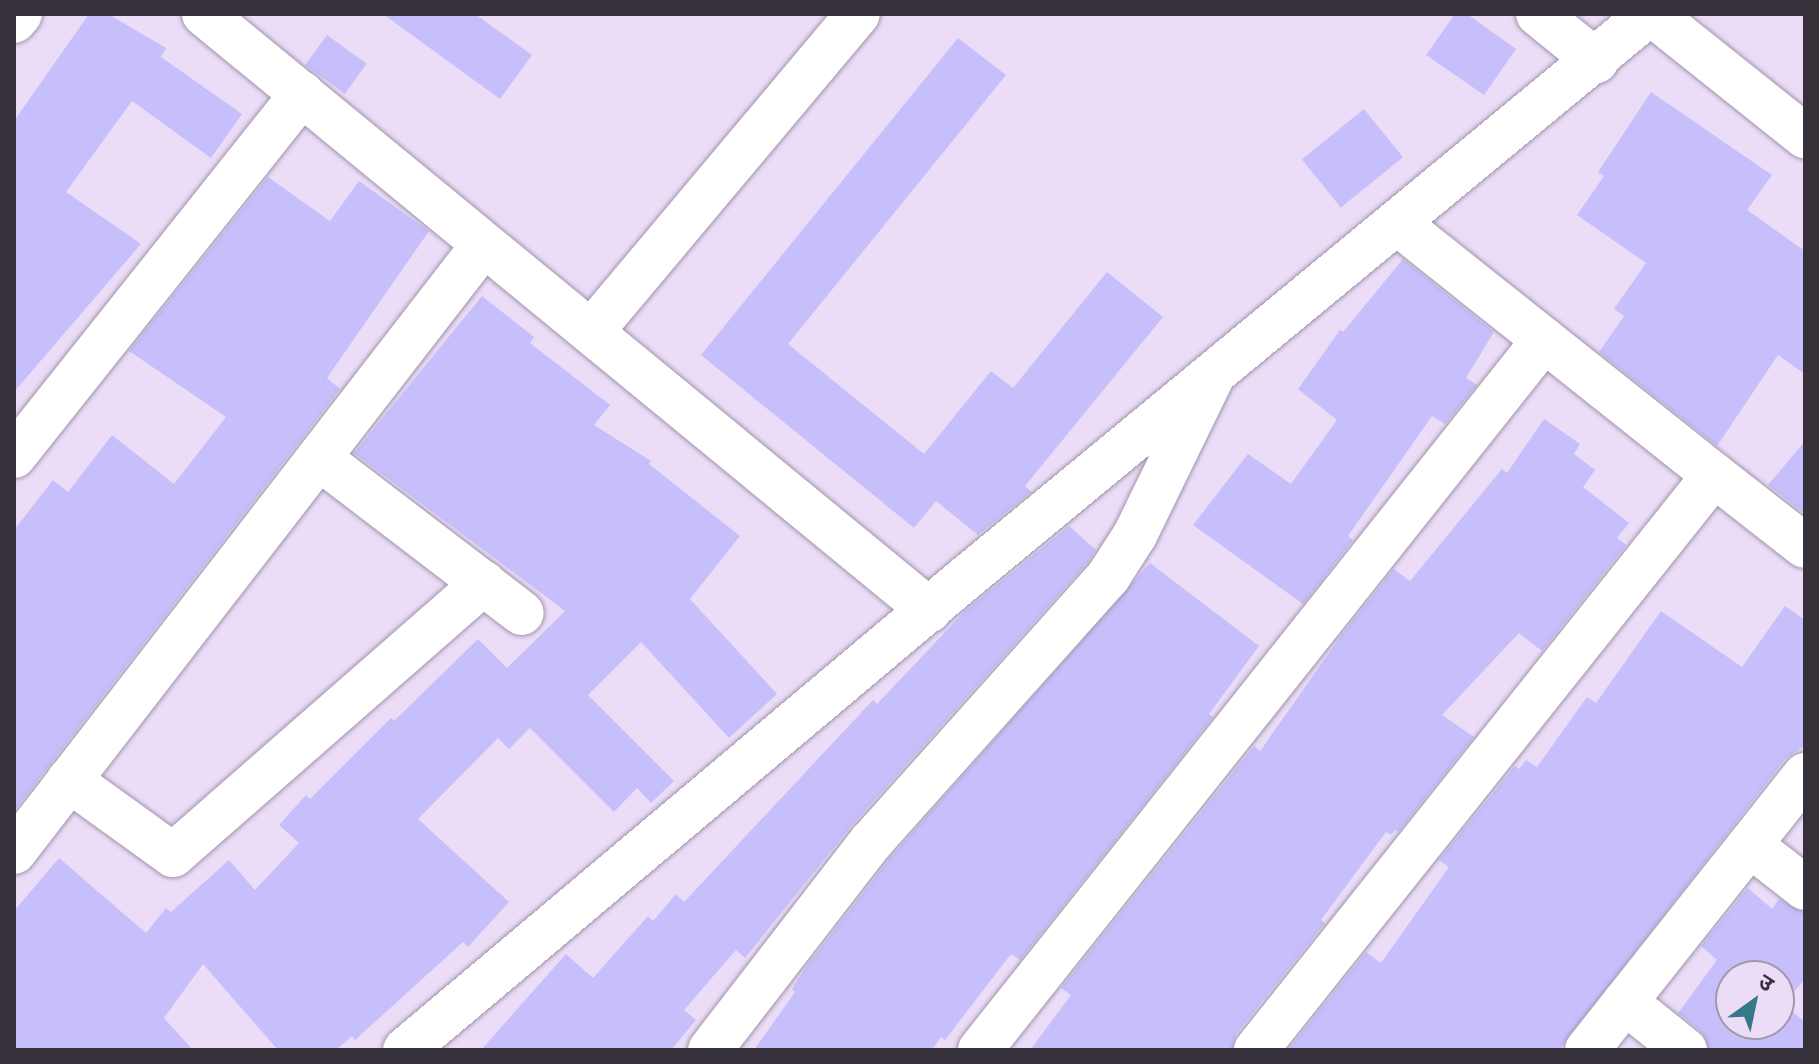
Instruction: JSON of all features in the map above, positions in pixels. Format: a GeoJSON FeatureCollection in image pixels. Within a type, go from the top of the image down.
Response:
{"type":"FeatureCollection","features":[{"type":"Feature","properties":{"kind":"street"},"geometry":{"type":"LineString","coordinates":[[14,21],[20,14]]}},
{"type":"Feature","properties":{"kind":"street"},"geometry":{"type":"LineString","coordinates":[[204,14],[929,610]]}},
{"type":"Feature","properties":{"kind":"street"},"geometry":{"type":"LineString","coordinates":[[591,332],[858,14]]}},
{"type":"Feature","properties":{"kind":"street"},"geometry":{"type":"LineString","coordinates":[[1538,14],[1596,61]]}},
{"type":"Feature","properties":{"kind":"street"},"geometry":{"type":"LineString","coordinates":[[405,1050],[929,610],[1651,14],[1805,136]]}},
{"type":"Feature","properties":{"kind":"street"},"geometry":{"type":"LineString","coordinates":[[14,456],[302,94]]}},
{"type":"Feature","properties":{"kind":"street"},"geometry":{"type":"LineString","coordinates":[[1399,224],[1805,546]]}},
{"type":"Feature","properties":{"kind":"street"},"geometry":{"type":"LineString","coordinates":[[14,852],[484,244]]}},
{"type":"Feature","properties":{"kind":"street"},"geometry":{"type":"LineString","coordinates":[[980,1050],[1544,340]]}},
{"type":"Feature","properties":{"kind":"street"},"geometry":{"type":"LineString","coordinates":[[710,1050],[871,842],[1108,577],[1135,535],[1212,377]]}},
{"type":"Feature","properties":{"kind":"street"},"geometry":{"type":"LineString","coordinates":[[319,458],[522,613]]}},
{"type":"Feature","properties":{"kind":"street"},"geometry":{"type":"LineString","coordinates":[[1256,1050],[1714,475]]}},
{"type":"Feature","properties":{"kind":"street"},"geometry":{"type":"LineString","coordinates":[[69,780],[173,855],[484,583]]}},
{"type":"Feature","properties":{"kind":"street"},"geometry":{"type":"LineString","coordinates":[[1587,1050],[1805,775]]}},
{"type":"Feature","properties":{"kind":"street"},"geometry":{"type":"LineString","coordinates":[[1750,845],[1805,888]]}},
{"type":"Feature","properties":{"kind":"street"},"geometry":{"type":"LineString","coordinates":[[1625,1002],[1685,1050]]}},
{"type":"Feature","properties":{"kind":"building"},"geometry":{"type":"Polygon","coordinates":[[[89,14],[108,14],[166,48],[161,57],[242,114],[211,158],[132,101],[66,192],[141,244],[14,392],[14,121],[89,14]]]}},
{"type":"Feature","properties":{"kind":"building"},"geometry":{"type":"Polygon","coordinates":[[[383,14],[475,14],[532,55],[500,99],[383,14]]]}},
{"type":"Feature","properties":{"kind":"building"},"geometry":{"type":"Polygon","coordinates":[[[1455,14],[1467,14],[1516,49],[1484,95],[1426,55],[1455,14]]]}},
{"type":"Feature","properties":{"kind":"building"},"geometry":{"type":"Polygon","coordinates":[[[327,35],[367,64],[345,94],[305,65],[327,35]]]}},
{"type":"Feature","properties":{"kind":"building"},"geometry":{"type":"Polygon","coordinates":[[[958,38],[1006,75],[788,344],[924,454],[991,371],[1013,388],[1107,272],[1163,317],[1025,486],[1031,492],[978,535],[936,501],[914,528],[701,355],[958,38]]]}},
{"type":"Feature","properties":{"kind":"building"},"geometry":{"type":"Polygon","coordinates":[[[1651,92],[1772,175],[1747,210],[1805,251],[1805,374],[1778,355],[1717,446],[1599,352],[1624,316],[1614,309],[1646,263],[1577,215],[1604,176],[1598,172],[1651,92]]]}},
{"type":"Feature","properties":{"kind":"building"},"geometry":{"type":"Polygon","coordinates":[[[1364,109],[1403,157],[1341,208],[1302,159],[1364,109]]]}},
{"type":"Feature","properties":{"kind":"building"},"geometry":{"type":"Polygon","coordinates":[[[268,177],[330,221],[359,181],[429,231],[327,378],[340,389],[14,811],[14,530],[53,480],[68,492],[112,435],[174,484],[226,417],[129,351],[268,177]]]}},
{"type":"Feature","properties":{"kind":"building"},"geometry":{"type":"Polygon","coordinates":[[[1403,259],[1494,332],[1466,378],[1477,385],[1445,424],[1432,416],[1348,536],[1353,540],[1303,604],[1193,525],[1248,454],[1291,484],[1337,420],[1298,389],[1340,330],[1343,332],[1403,259]]]}},
{"type":"Feature","properties":{"kind":"building"},"geometry":{"type":"Polygon","coordinates":[[[482,296],[534,337],[530,343],[610,405],[594,425],[651,461],[649,464],[740,536],[690,599],[777,694],[729,738],[641,642],[588,695],[674,781],[651,803],[637,788],[614,812],[530,728],[509,749],[498,738],[418,819],[509,902],[468,947],[463,942],[355,1040],[352,1036],[336,1050],[278,1050],[203,964],[164,1018],[193,1050],[14,1050],[14,911],[59,858],[146,933],[166,908],[171,912],[229,860],[255,890],[299,843],[279,825],[306,795],[310,799],[391,718],[394,721],[478,639],[507,668],[565,611],[354,453],[482,296]]]}},
{"type":"Feature","properties":{"kind":"building"},"geometry":{"type":"Polygon","coordinates":[[[1544,419],[1580,444],[1574,454],[1595,470],[1583,487],[1629,523],[1617,538],[1626,545],[1542,651],[1519,633],[1442,715],[1474,737],[1398,832],[1395,830],[1391,835],[1386,832],[1321,920],[1325,923],[1236,1034],[1232,1050],[1030,1050],[1071,995],[1061,988],[1254,746],[1260,751],[1343,633],[1394,569],[1410,581],[1502,469],[1507,473],[1544,419]]]}},
{"type":"Feature","properties":{"kind":"building"},"geometry":{"type":"Polygon","coordinates":[[[1805,441],[1805,514],[1768,485],[1805,441]]]}},
{"type":"Feature","properties":{"kind":"building"},"geometry":{"type":"Polygon","coordinates":[[[1069,526],[1096,550],[1088,562],[852,825],[745,958],[736,950],[684,1010],[696,1020],[671,1050],[481,1050],[566,954],[593,978],[648,916],[653,921],[676,894],[684,902],[873,700],[877,704],[965,611],[1069,526]]]}},
{"type":"Feature","properties":{"kind":"building"},"geometry":{"type":"Polygon","coordinates":[[[1150,563],[1259,646],[1209,714],[1213,717],[1020,960],[1011,954],[945,1040],[941,1037],[932,1050],[754,1050],[795,992],[792,989],[806,967],[890,858],[1150,563]]]}},
{"type":"Feature","properties":{"kind":"building"},"geometry":{"type":"Polygon","coordinates":[[[1785,606],[1805,620],[1805,745],[1785,759],[1559,1050],[1288,1050],[1366,952],[1381,963],[1449,867],[1439,860],[1515,766],[1519,769],[1526,760],[1537,767],[1587,697],[1596,703],[1661,611],[1742,667],[1785,606]]]}},
{"type":"Feature","properties":{"kind":"building"},"geometry":{"type":"Polygon","coordinates":[[[1748,888],[1772,909],[1779,899],[1805,912],[1805,979],[1795,990],[1795,960],[1717,960],[1701,946],[1748,888]]]}},
{"type":"Feature","properties":{"kind":"building"},"geometry":{"type":"Polygon","coordinates":[[[1715,963],[1715,1040],[1795,1040],[1795,1014],[1805,1022],[1805,1050],[1709,1050],[1701,1031],[1678,1013],[1715,963]]]}}]}
